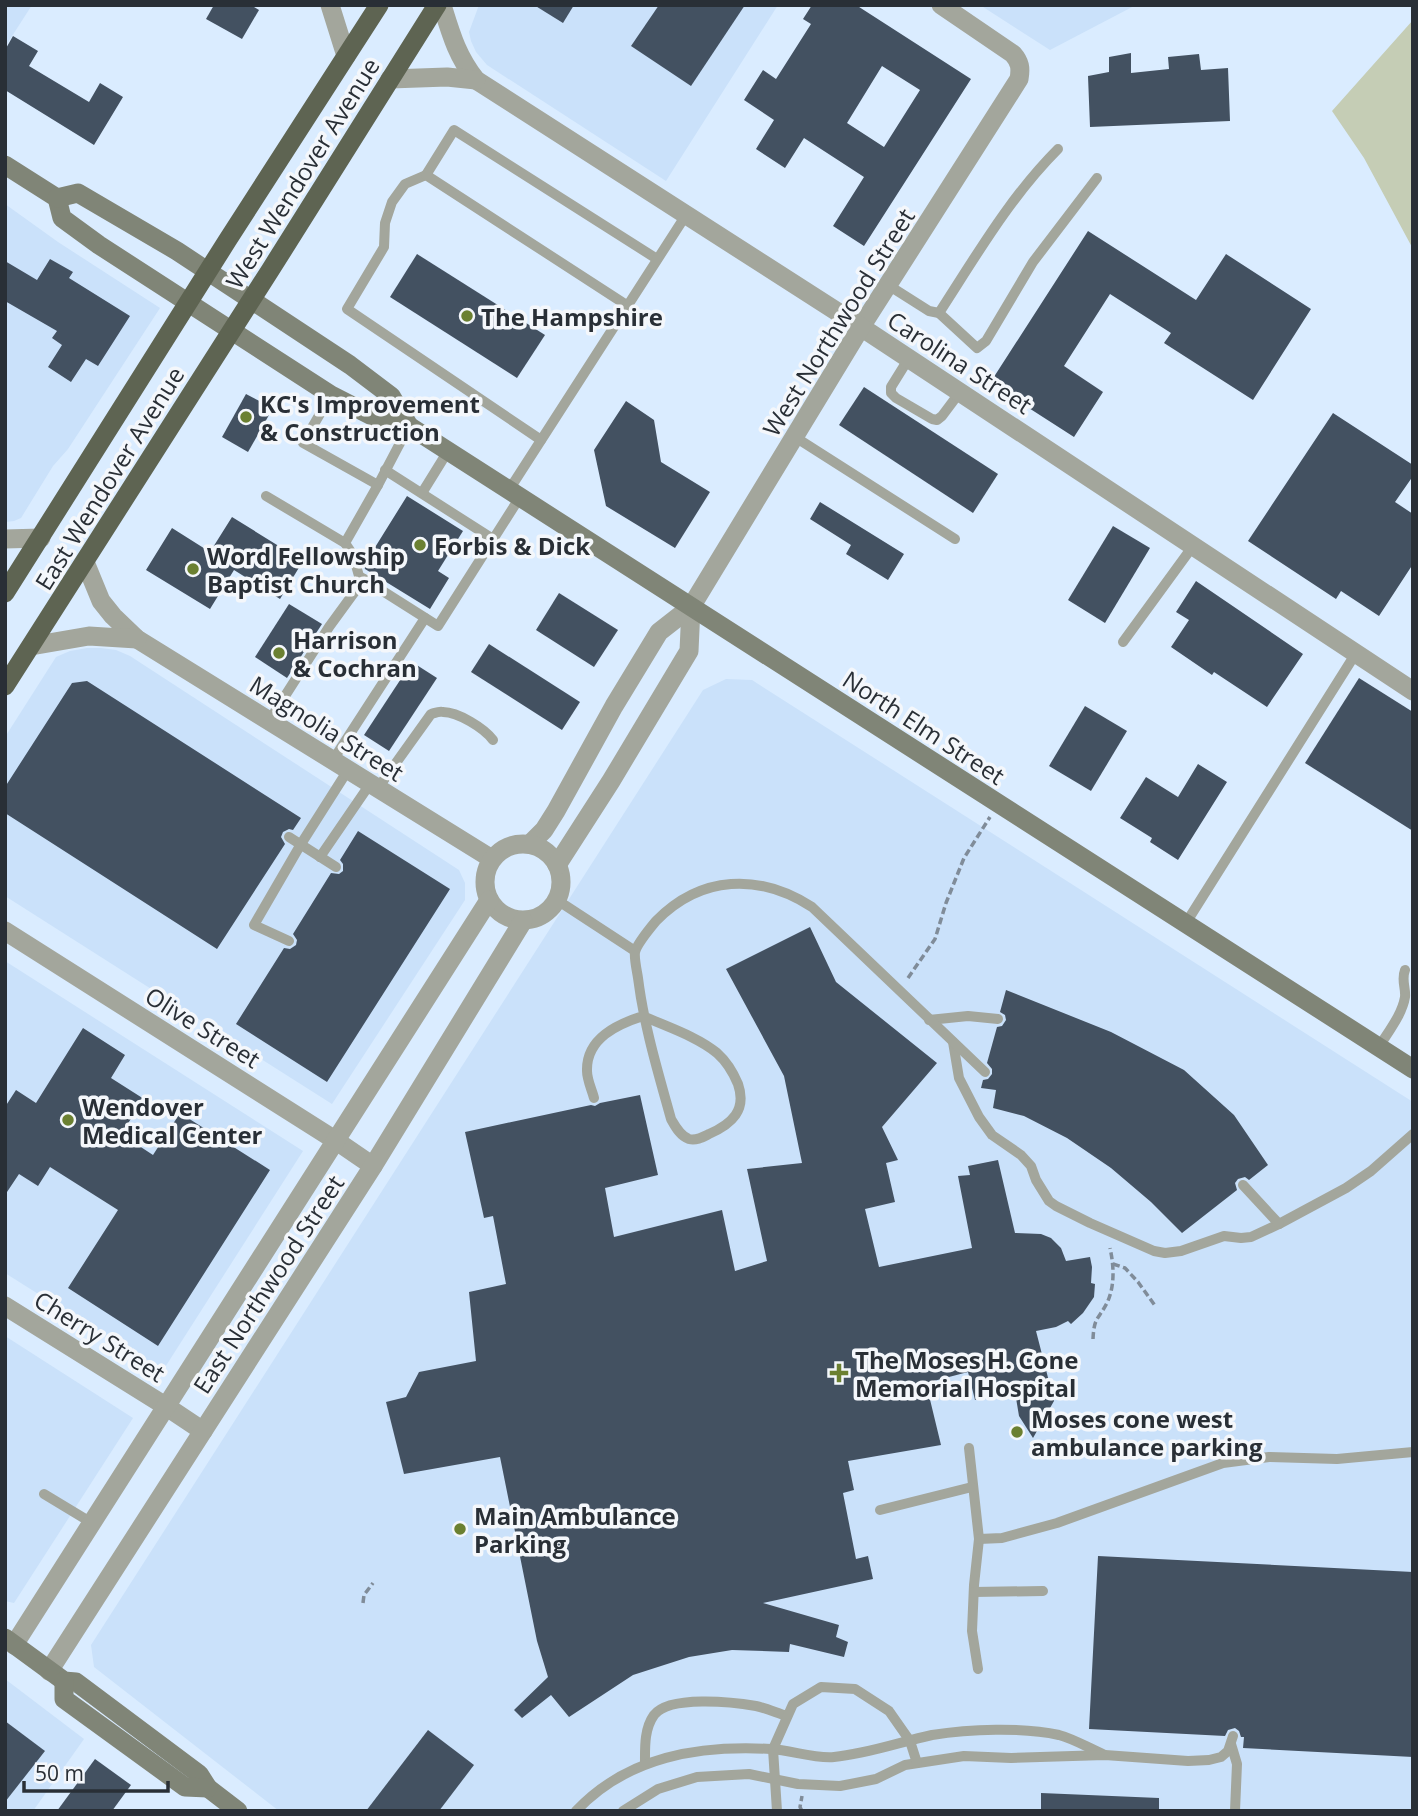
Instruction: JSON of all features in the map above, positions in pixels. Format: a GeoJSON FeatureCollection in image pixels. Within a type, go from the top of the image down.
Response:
{"type":"FeatureCollection","features":[{"type":"Feature","properties":{"kind":"highway","name":"West Wendover Avenue"},"geometry":{"type":"LineString","coordinates":[[164,341],[379,5]]}},
{"type":"Feature","properties":{"kind":"highway","name":"West Wendover Avenue"},"geometry":{"type":"LineString","coordinates":[[208,366],[439,5]]}},
{"type":"Feature","properties":{"kind":"highway","name":"East Wendover Avenue"},"geometry":{"type":"LineString","coordinates":[[5,593],[164,341]]}},
{"type":"Feature","properties":{"kind":"highway","name":"East Wendover Avenue"},"geometry":{"type":"LineString","coordinates":[[5,686],[208,366]]}},
{"type":"Feature","properties":{"kind":"main road","name":"North Elm Street"},"geometry":{"type":"LineString","coordinates":[[5,165],[57,198],[62,218],[99,245],[331,395],[376,418],[409,426],[1413,1069]]}},
{"type":"Feature","properties":{"kind":"main road","name":"North Elm Street"},"geometry":{"type":"LineString","coordinates":[[57,198],[78,193],[177,251],[381,388],[391,396],[409,426]]}},
{"type":"Feature","properties":{"kind":"main road"},"geometry":{"type":"LineString","coordinates":[[10,1642],[57,1676],[76,1682],[87,1690],[199,1774],[208,1788],[239,1811]]}},
{"type":"Feature","properties":{"kind":"street"},"geometry":{"type":"LineString","coordinates":[[330,5],[346,56]]}},
{"type":"Feature","properties":{"kind":"street","name":"Carolina Street"},"geometry":{"type":"LineString","coordinates":[[439,5],[455,47],[476,80],[909,358],[1413,691]]}},
{"type":"Feature","properties":{"kind":"street","name":"West Northwood Street"},"geometry":{"type":"LineString","coordinates":[[691,607],[861,327],[1019,79],[1019,61],[1007,48],[941,5]]}},
{"type":"Feature","properties":{"kind":"street","name":"Carolina Street"},"geometry":{"type":"LineString","coordinates":[[390,79],[447,77],[476,80]]}},
{"type":"Feature","properties":{"kind":"street"},"geometry":{"type":"LineString","coordinates":[[5,539],[41,538]]}},
{"type":"Feature","properties":{"kind":"street","name":"Magnolia Street"},"geometry":{"type":"LineString","coordinates":[[85,562],[101,601],[113,617],[137,639],[492,859]]}},
{"type":"Feature","properties":{"kind":"street"},"geometry":{"type":"LineString","coordinates":[[530,844],[544,830],[659,632],[691,607]]}},
{"type":"Feature","properties":{"kind":"street"},"geometry":{"type":"LineString","coordinates":[[557,865],[689,651],[691,607]]}},
{"type":"Feature","properties":{"kind":"street","name":"Magnolia Street"},"geometry":{"type":"LineString","coordinates":[[31,646],[89,636],[137,639]]}},
{"type":"Feature","properties":{"kind":"street"},"geometry":{"type":"LineString","coordinates":[[530,844],[546,852],[557,865],[561,880],[560,890],[550,909],[542,915],[523,920],[513,919],[495,909],[489,900],[485,889],[487,869],[492,859],[506,847],[530,844]]}},
{"type":"Feature","properties":{"kind":"street","name":"East Northwood Street"},"geometry":{"type":"LineString","coordinates":[[10,1642],[167,1407],[489,900]]}},
{"type":"Feature","properties":{"kind":"street","name":"East Northwood Street"},"geometry":{"type":"LineString","coordinates":[[57,1676],[203,1432],[373,1166],[523,920]]}},
{"type":"Feature","properties":{"kind":"street","name":"Olive Street"},"geometry":{"type":"LineString","coordinates":[[5,931],[373,1166]]}},
{"type":"Feature","properties":{"kind":"street","name":"Cherry Street"},"geometry":{"type":"LineString","coordinates":[[5,1306],[203,1432]]}},
{"type":"Feature","properties":{"kind":"lane"},"geometry":{"type":"LineString","coordinates":[[541,440],[347,309],[384,247],[385,223],[392,201],[405,184],[426,175],[454,130],[657,259]]}},
{"type":"Feature","properties":{"kind":"lane"},"geometry":{"type":"LineString","coordinates":[[939,313],[1006,210],[1058,149]]}},
{"type":"Feature","properties":{"kind":"lane"},"geometry":{"type":"LineString","coordinates":[[426,175],[628,306]]}},
{"type":"Feature","properties":{"kind":"lane"},"geometry":{"type":"LineString","coordinates":[[888,285],[929,311],[939,313],[977,348],[986,341],[1033,262],[1097,178]]}},
{"type":"Feature","properties":{"kind":"lane"},"geometry":{"type":"LineString","coordinates":[[266,496],[345,543],[353,555],[359,576],[438,626],[493,539],[541,440],[686,215]]}},
{"type":"Feature","properties":{"kind":"lane"},"geometry":{"type":"LineString","coordinates":[[909,358],[891,387],[891,393],[896,398],[937,420],[960,392]]}},
{"type":"Feature","properties":{"kind":"lane"},"geometry":{"type":"LineString","coordinates":[[331,395],[303,443],[378,485]]}},
{"type":"Feature","properties":{"kind":"lane"},"geometry":{"type":"LineString","coordinates":[[345,543],[409,426]]}},
{"type":"Feature","properties":{"kind":"lane"},"geometry":{"type":"LineString","coordinates":[[795,437],[955,539]]}},
{"type":"Feature","properties":{"kind":"lane"},"geometry":{"type":"LineString","coordinates":[[422,493],[448,451]]}},
{"type":"Feature","properties":{"kind":"lane"},"geometry":{"type":"LineString","coordinates":[[385,470],[493,539]]}},
{"type":"Feature","properties":{"kind":"lane"},"geometry":{"type":"LineString","coordinates":[[1124,642],[1193,546]]}},
{"type":"Feature","properties":{"kind":"lane"},"geometry":{"type":"LineString","coordinates":[[270,721],[329,627],[363,579]]}},
{"type":"Feature","properties":{"kind":"lane"},"geometry":{"type":"LineString","coordinates":[[289,941],[254,925],[301,844],[340,765],[425,618]]}},
{"type":"Feature","properties":{"kind":"lane"},"geometry":{"type":"LineString","coordinates":[[1186,923],[1356,653]]}},
{"type":"Feature","properties":{"kind":"lane"},"geometry":{"type":"LineString","coordinates":[[320,856],[431,714],[443,712],[460,716],[487,732],[493,740]]}},
{"type":"Feature","properties":{"kind":"lane"},"geometry":{"type":"LineString","coordinates":[[289,837],[336,867]]}},
{"type":"Feature","properties":{"kind":"lane"},"geometry":{"type":"LineString","coordinates":[[594,1098],[587,1072],[590,1055],[596,1044],[614,1027],[643,1016],[718,1053],[733,1072],[742,1095],[738,1111],[723,1127],[698,1139],[687,1139],[671,1119],[643,1016],[635,951],[650,927],[670,908],[689,895],[719,885],[753,884],[795,897],[812,908],[985,1072]]}},
{"type":"Feature","properties":{"kind":"lane"},"geometry":{"type":"LineString","coordinates":[[556,900],[635,951]]}},
{"type":"Feature","properties":{"kind":"lane"},"geometry":{"type":"LineString","coordinates":[[1379,1047],[1403,1005],[1405,970]]}},
{"type":"Feature","properties":{"kind":"lane"},"geometry":{"type":"LineString","coordinates":[[929,1020],[968,1016],[999,1019]]}},
{"type":"Feature","properties":{"kind":"lane"},"geometry":{"type":"LineString","coordinates":[[953,1042],[959,1078],[979,1116],[992,1135],[1021,1155],[1031,1166],[1036,1180],[1049,1200],[1109,1232],[1154,1251],[1181,1251],[1224,1236],[1251,1237],[1346,1188],[1371,1171],[1413,1134]]}},
{"type":"Feature","properties":{"kind":"lane"},"geometry":{"type":"LineString","coordinates":[[1243,1185],[1279,1224]]}},
{"type":"Feature","properties":{"kind":"lane"},"geometry":{"type":"LineString","coordinates":[[969,1448],[979,1539],[972,1631],[978,1669]]}},
{"type":"Feature","properties":{"kind":"lane"},"geometry":{"type":"LineString","coordinates":[[979,1539],[1002,1538],[1057,1523],[1223,1463],[1269,1457],[1338,1459],[1413,1452]]}},
{"type":"Feature","properties":{"kind":"lane"},"geometry":{"type":"LineString","coordinates":[[880,1510],[972,1487]]}},
{"type":"Feature","properties":{"kind":"lane"},"geometry":{"type":"LineString","coordinates":[[44,1494],[92,1523]]}},
{"type":"Feature","properties":{"kind":"lane"},"geometry":{"type":"LineString","coordinates":[[974,1592],[1043,1591]]}},
{"type":"Feature","properties":{"kind":"lane"},"geometry":{"type":"LineString","coordinates":[[777,1811],[773,1749],[793,1704],[821,1687],[855,1689],[890,1711],[910,1741],[917,1762]]}},
{"type":"Feature","properties":{"kind":"lane"},"geometry":{"type":"LineString","coordinates":[[645,1764],[646,1735],[654,1716],[673,1704],[709,1701],[757,1706],[788,1716]]}},
{"type":"Feature","properties":{"kind":"lane"},"geometry":{"type":"LineString","coordinates":[[576,1811],[610,1781],[645,1764],[705,1749],[773,1749],[831,1758],[940,1734],[1002,1729],[1060,1736],[1105,1755]]}},
{"type":"Feature","properties":{"kind":"lane"},"geometry":{"type":"LineString","coordinates":[[623,1811],[658,1789],[697,1777],[748,1774],[798,1784],[840,1786],[876,1779],[917,1762],[964,1756],[1011,1758],[1105,1755],[1209,1760],[1221,1757],[1228,1751],[1232,1740],[1237,1764],[1235,1811]]}},
{"type":"Feature","properties":{"kind":"path"},"geometry":{"type":"LineString","coordinates":[[899,991],[935,939],[964,858],[998,804]]}},
{"type":"Feature","properties":{"kind":"path"},"geometry":{"type":"LineString","coordinates":[[1093,1339],[1093,1324],[1108,1302],[1114,1278],[1109,1232]]}},
{"type":"Feature","properties":{"kind":"path"},"geometry":{"type":"LineString","coordinates":[[1113,1264],[1125,1268],[1156,1307]]}},
{"type":"Feature","properties":{"kind":"path"},"geometry":{"type":"LineString","coordinates":[[363,1603],[373,1583]]}},
{"type":"Feature","properties":{"kind":"shaded area"},"geometry":{"type":"Polygon","coordinates":[[[5,5],[32,5],[5,47],[5,5]]]}},
{"type":"Feature","properties":{"kind":"shaded area"},"geometry":{"type":"Polygon","coordinates":[[[479,5],[778,5],[666,181],[487,65],[476,52],[469,32],[479,5]]]}},
{"type":"Feature","properties":{"kind":"shaded area"},"geometry":{"type":"Polygon","coordinates":[[[980,5],[1136,5],[1050,50],[980,5]]]}},
{"type":"Feature","properties":{"kind":"shaded area"},"geometry":{"type":"Polygon","coordinates":[[[5,204],[160,308],[21,518],[6,522],[5,204]]]}},
{"type":"Feature","properties":{"kind":"shaded area"},"geometry":{"type":"Polygon","coordinates":[[[87,648],[116,650],[130,656],[459,870],[465,883],[465,900],[332,1104],[5,896],[5,737],[56,657],[87,648]]]}},
{"type":"Feature","properties":{"kind":"shaded area","name":"The Moses H. Cone Memorial Hospital"},"geometry":{"type":"Polygon","coordinates":[[[726,679],[752,680],[1413,1102],[1413,1811],[279,1811],[94,1667],[91,1645],[703,690],[726,679]]]}},
{"type":"Feature","properties":{"kind":"shaded area"},"geometry":{"type":"Polygon","coordinates":[[[5,961],[303,1151],[162,1372],[5,1273],[5,961]]]}},
{"type":"Feature","properties":{"kind":"shaded area"},"geometry":{"type":"Polygon","coordinates":[[[5,1336],[133,1418],[14,1603],[5,1601],[5,1336]]]}},
{"type":"Feature","properties":{"kind":"shaded area"},"geometry":{"type":"Polygon","coordinates":[[[5,1679],[84,1739],[33,1811],[5,1811],[5,1679]]]}},
{"type":"Feature","properties":{"kind":"green space"},"geometry":{"type":"Polygon","coordinates":[[[1413,20],[1413,249],[1364,158],[1332,111],[1413,20]]]}},
{"type":"Feature","properties":{"kind":"building"},"geometry":{"type":"Polygon","coordinates":[[[214,5],[251,5],[259,10],[242,39],[206,19],[214,5]]]}},
{"type":"Feature","properties":{"kind":"building"},"geometry":{"type":"Polygon","coordinates":[[[534,5],[574,5],[563,23],[534,5]]]}},
{"type":"Feature","properties":{"kind":"building"},"geometry":{"type":"Polygon","coordinates":[[[659,5],[745,5],[691,86],[631,46],[659,5]]]}},
{"type":"Feature","properties":{"kind":"building"},"geometry":{"type":"Polygon","coordinates":[[[812,5],[856,5],[971,79],[864,246],[833,226],[864,177],[804,138],[785,168],[756,149],[774,120],[744,100],[763,70],[776,79],[811,24],[803,19],[812,5]],[[882,66],[847,123],[884,147],[920,90],[882,66]]]}},
{"type":"Feature","properties":{"kind":"building"},"geometry":{"type":"Polygon","coordinates":[[[13,36],[38,51],[29,66],[89,102],[100,83],[123,97],[94,145],[5,90],[5,50],[13,36]]]}},
{"type":"Feature","properties":{"kind":"building"},"geometry":{"type":"Polygon","coordinates":[[[1131,53],[1131,73],[1169,69],[1168,57],[1199,54],[1201,70],[1228,68],[1230,121],[1090,127],[1088,76],[1109,72],[1109,57],[1131,53]]]}},
{"type":"Feature","properties":{"kind":"building"},"geometry":{"type":"Polygon","coordinates":[[[1088,231],[1196,300],[1226,254],[1311,309],[1253,400],[1164,343],[1171,333],[1110,294],[1064,366],[1103,392],[1074,437],[990,383],[1088,231]]]}},
{"type":"Feature","properties":{"kind":"building","name":"The Hampshire"},"geometry":{"type":"Polygon","coordinates":[[[417,254],[545,335],[517,378],[390,297],[417,254]]]}},
{"type":"Feature","properties":{"kind":"building"},"geometry":{"type":"Polygon","coordinates":[[[50,259],[73,272],[69,278],[130,316],[98,366],[86,359],[71,382],[48,367],[62,345],[52,338],[57,331],[5,301],[5,261],[37,280],[50,259]]]}},
{"type":"Feature","properties":{"kind":"building"},"geometry":{"type":"Polygon","coordinates":[[[864,387],[998,474],[973,513],[839,425],[864,387]]]}},
{"type":"Feature","properties":{"kind":"building"},"geometry":{"type":"Polygon","coordinates":[[[246,394],[273,408],[248,452],[222,437],[246,394]]]}},
{"type":"Feature","properties":{"kind":"building"},"geometry":{"type":"Polygon","coordinates":[[[626,401],[654,420],[661,462],[710,492],[675,548],[606,506],[594,450],[626,401]]]}},
{"type":"Feature","properties":{"kind":"building"},"geometry":{"type":"Polygon","coordinates":[[[1333,413],[1413,465],[1413,476],[1395,502],[1413,514],[1413,564],[1379,616],[1341,591],[1336,599],[1248,541],[1333,413]]]}},
{"type":"Feature","properties":{"kind":"building"},"geometry":{"type":"Polygon","coordinates":[[[407,496],[463,531],[438,571],[449,578],[430,609],[365,569],[364,565],[407,496]]]}},
{"type":"Feature","properties":{"kind":"building"},"geometry":{"type":"Polygon","coordinates":[[[820,502],[904,554],[888,580],[846,554],[851,545],[810,519],[820,502]]]}},
{"type":"Feature","properties":{"kind":"building"},"geometry":{"type":"Polygon","coordinates":[[[232,517],[303,561],[280,599],[234,570],[210,609],[146,570],[172,528],[210,552],[232,517]]]}},
{"type":"Feature","properties":{"kind":"building"},"geometry":{"type":"Polygon","coordinates":[[[1113,526],[1150,548],[1105,623],[1068,600],[1113,526]]]}},
{"type":"Feature","properties":{"kind":"building"},"geometry":{"type":"Polygon","coordinates":[[[1196,581],[1303,654],[1267,707],[1171,647],[1189,620],[1176,612],[1196,581]]]}},
{"type":"Feature","properties":{"kind":"building"},"geometry":{"type":"Polygon","coordinates":[[[559,593],[618,630],[594,667],[536,630],[559,593]]]}},
{"type":"Feature","properties":{"kind":"building"},"geometry":{"type":"Polygon","coordinates":[[[289,604],[322,624],[287,678],[255,657],[289,604]]]}},
{"type":"Feature","properties":{"kind":"building"},"geometry":{"type":"Polygon","coordinates":[[[489,644],[580,702],[562,730],[471,672],[489,644]]]}},
{"type":"Feature","properties":{"kind":"building"},"geometry":{"type":"Polygon","coordinates":[[[412,662],[437,678],[389,751],[364,735],[412,662]]]}},
{"type":"Feature","properties":{"kind":"building"},"geometry":{"type":"Polygon","coordinates":[[[1359,678],[1413,712],[1413,831],[1305,763],[1359,678]]]}},
{"type":"Feature","properties":{"kind":"building"},"geometry":{"type":"Polygon","coordinates":[[[87,681],[301,818],[293,830],[283,832],[281,837],[285,844],[217,949],[5,813],[5,787],[72,683],[87,681]]]}},
{"type":"Feature","properties":{"kind":"building"},"geometry":{"type":"Polygon","coordinates":[[[1085,706],[1127,731],[1091,791],[1049,766],[1085,706]]]}},
{"type":"Feature","properties":{"kind":"building"},"geometry":{"type":"Polygon","coordinates":[[[1198,764],[1227,782],[1178,860],[1150,842],[1152,838],[1120,818],[1146,777],[1178,797],[1198,764]]]}},
{"type":"Feature","properties":{"kind":"building"},"geometry":{"type":"Polygon","coordinates":[[[358,831],[450,889],[327,1082],[236,1024],[284,948],[290,949],[296,945],[297,940],[293,934],[331,873],[339,874],[343,871],[340,860],[358,831]]]}},
{"type":"Feature","properties":{"kind":"building"},"geometry":{"type":"Polygon","coordinates":[[[810,927],[836,982],[937,1063],[882,1127],[898,1160],[886,1163],[895,1202],[865,1209],[879,1267],[972,1248],[958,1176],[970,1175],[968,1166],[998,1160],[1015,1233],[1041,1234],[1051,1238],[1061,1248],[1066,1261],[1090,1257],[1091,1283],[1095,1284],[1094,1297],[1071,1324],[1068,1321],[1056,1327],[1036,1331],[1054,1401],[1033,1438],[1019,1416],[1015,1392],[975,1400],[968,1372],[926,1383],[941,1445],[848,1461],[854,1490],[843,1493],[856,1559],[868,1556],[873,1579],[763,1603],[839,1625],[836,1637],[848,1642],[844,1657],[790,1644],[789,1652],[732,1650],[689,1657],[633,1675],[569,1717],[551,1695],[522,1718],[514,1710],[548,1677],[537,1641],[500,1457],[404,1474],[386,1402],[406,1397],[419,1372],[476,1361],[469,1292],[506,1284],[493,1216],[484,1218],[465,1132],[640,1095],[658,1175],[605,1188],[614,1237],[722,1210],[735,1271],[767,1261],[747,1169],[802,1163],[784,1076],[726,969],[810,927]]]}},
{"type":"Feature","properties":{"kind":"building"},"geometry":{"type":"Polygon","coordinates":[[[1006,990],[1111,1032],[1184,1070],[1234,1115],[1268,1165],[1249,1180],[1245,1177],[1238,1179],[1235,1183],[1237,1190],[1182,1233],[1111,1168],[1067,1138],[1024,1116],[993,1108],[996,1090],[981,1088],[983,1080],[992,1074],[987,1063],[997,1027],[1002,1026],[1006,1020],[1005,1015],[1000,1012],[1006,990]]]}},
{"type":"Feature","properties":{"kind":"building"},"geometry":{"type":"Polygon","coordinates":[[[83,1028],[125,1055],[111,1078],[144,1099],[121,1134],[153,1155],[180,1113],[270,1170],[158,1346],[68,1288],[118,1210],[50,1167],[38,1186],[19,1174],[5,1195],[5,1107],[16,1090],[36,1103],[83,1028]]]}},
{"type":"Feature","properties":{"kind":"building"},"geometry":{"type":"Polygon","coordinates":[[[1098,1556],[1413,1572],[1413,1757],[1243,1748],[1244,1737],[1241,1737],[1235,1728],[1228,1730],[1225,1736],[1089,1729],[1098,1556]]]}},
{"type":"Feature","properties":{"kind":"building"},"geometry":{"type":"Polygon","coordinates":[[[5,1721],[45,1751],[5,1802],[5,1721]]]}},
{"type":"Feature","properties":{"kind":"building"},"geometry":{"type":"Polygon","coordinates":[[[428,1730],[474,1765],[439,1811],[366,1811],[428,1730]]]}},
{"type":"Feature","properties":{"kind":"building"},"geometry":{"type":"Polygon","coordinates":[[[95,1759],[131,1785],[112,1811],[57,1811],[95,1759]]]}},
{"type":"Feature","properties":{"kind":"building"},"geometry":{"type":"Polygon","coordinates":[[[1041,1793],[1159,1798],[1159,1811],[1041,1811],[1041,1793]]]}},
{"type":"Feature","properties":{"kind":"place","name":"The Hampshire"},"geometry":{"type":"Point","coordinates":[467,316]}},
{"type":"Feature","properties":{"kind":"place","name":"KC's Improvement & Construction"},"geometry":{"type":"Point","coordinates":[246,417]}},
{"type":"Feature","properties":{"kind":"place","name":"Forbis & Dick"},"geometry":{"type":"Point","coordinates":[420,545]}},
{"type":"Feature","properties":{"kind":"place","name":"Word Fellowship Baptist Church"},"geometry":{"type":"Point","coordinates":[193,569]}},
{"type":"Feature","properties":{"kind":"place","name":"Harrison & Cochran"},"geometry":{"type":"Point","coordinates":[279,653]}},
{"type":"Feature","properties":{"kind":"place","name":"Wendover Medical Center"},"geometry":{"type":"Point","coordinates":[68,1120]}},
{"type":"Feature","properties":{"kind":"place","name":"The Moses H. Cone Memorial Hospital"},"geometry":{"type":"Point","coordinates":[839,1373]}},
{"type":"Feature","properties":{"kind":"place","name":"Moses cone west ambulance parking"},"geometry":{"type":"Point","coordinates":[1017,1432]}},
{"type":"Feature","properties":{"kind":"place","name":"Main Ambulance Parking"},"geometry":{"type":"Point","coordinates":[460,1529]}}]}
